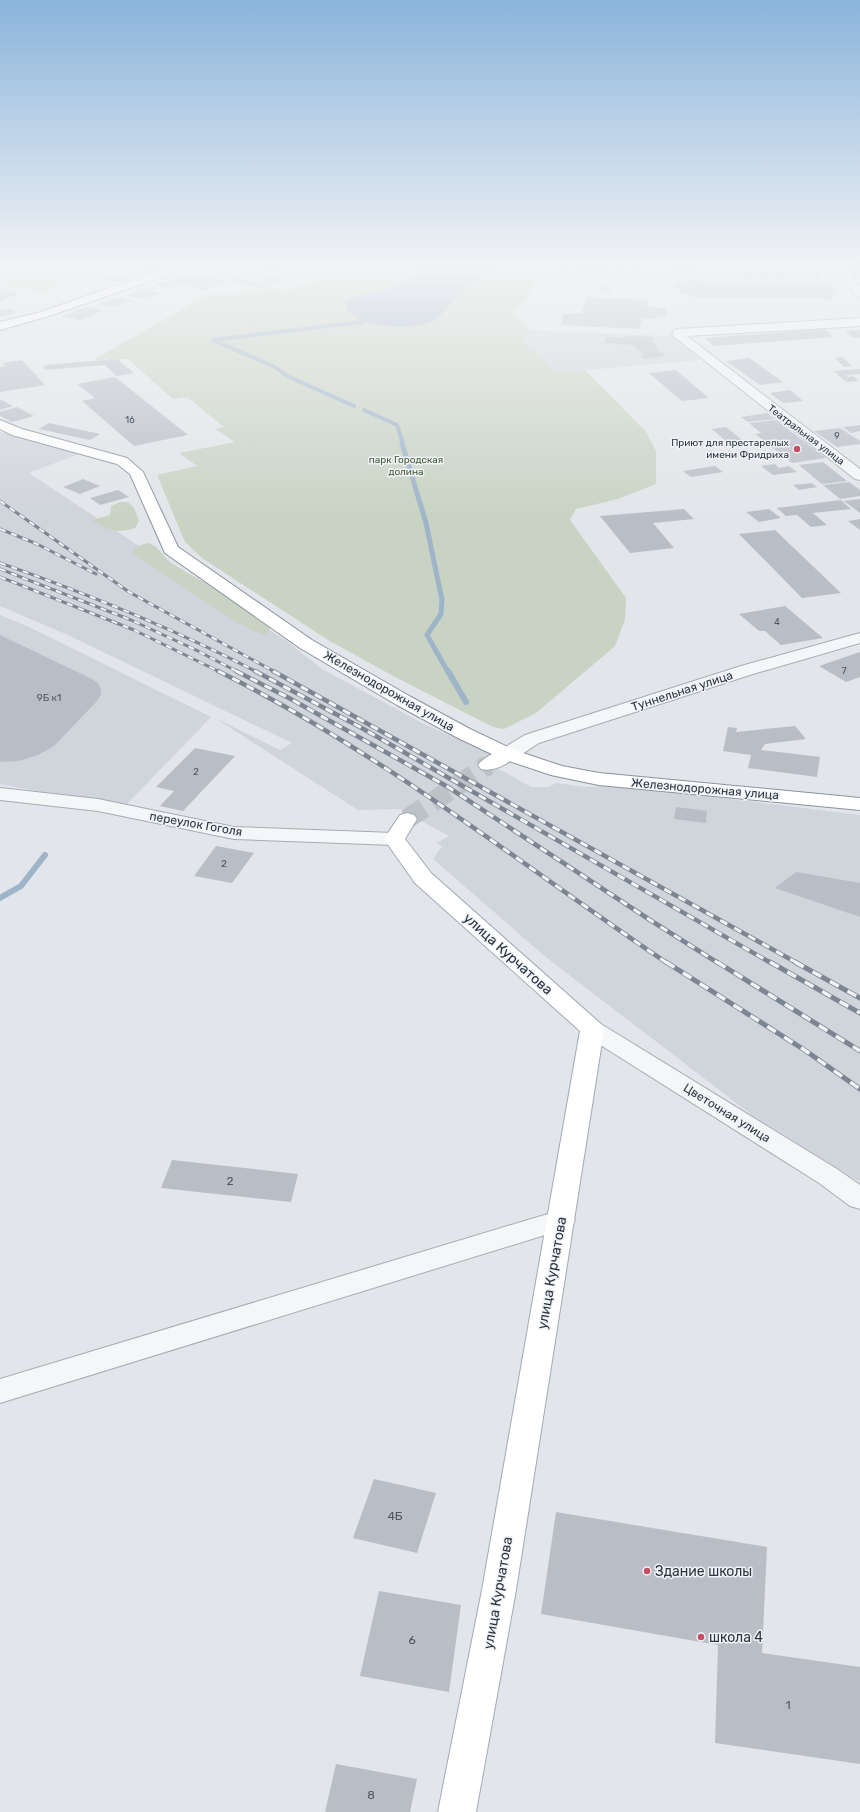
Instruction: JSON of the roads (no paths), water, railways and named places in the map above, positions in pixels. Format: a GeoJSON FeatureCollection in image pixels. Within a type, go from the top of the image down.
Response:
{"type":"FeatureCollection","features":[{"type":"Feature","properties":{"kind":"main road","name":"Железнодорожная улица"},"geometry":{"type":"LineString","coordinates":[[0,424],[17,432],[122,461],[136,472],[171,550],[306,644],[404,701],[463,733],[507,754],[558,771],[599,779],[860,804]]}},
{"type":"Feature","properties":{"kind":"main road"},"geometry":{"type":"LineString","coordinates":[[488,765],[507,754]]}},
{"type":"Feature","properties":{"kind":"main road"},"geometry":{"type":"LineString","coordinates":[[394,839],[407,819]]}},
{"type":"Feature","properties":{"kind":"main road","name":"улица Курчатова"},"geometry":{"type":"LineString","coordinates":[[394,839],[423,878],[592,1029],[499,1590],[457,1812]]}},
{"type":"Feature","properties":{"kind":"street","name":"Театральная улица"},"geometry":{"type":"LineString","coordinates":[[699,351],[753,395],[860,476]]}},
{"type":"Feature","properties":{"kind":"street","name":"Туннельная улица"},"geometry":{"type":"LineString","coordinates":[[507,754],[532,739],[747,670],[860,638]]}},
{"type":"Feature","properties":{"kind":"street","name":"переулок Гоголя"},"geometry":{"type":"LineString","coordinates":[[0,794],[98,805],[234,833],[394,839]]}},
{"type":"Feature","properties":{"kind":"street","name":"Цветочная улица"},"geometry":{"type":"LineString","coordinates":[[592,1029],[828,1176],[860,1199]]}},
{"type":"Feature","properties":{"kind":"street"},"geometry":{"type":"LineString","coordinates":[[0,1391],[561,1220]]}},
{"type":"Feature","properties":{"kind":"waterway"},"geometry":{"type":"LineString","coordinates":[[237,351],[275,367],[287,376],[354,406]]}},
{"type":"Feature","properties":{"kind":"waterway"},"geometry":{"type":"LineString","coordinates":[[364,410],[397,425],[403,444]]}},
{"type":"Feature","properties":{"kind":"waterway"},"geometry":{"type":"LineString","coordinates":[[402,443],[426,523],[442,600],[441,614],[427,635],[448,672]]}},
{"type":"Feature","properties":{"kind":"waterway"},"geometry":{"type":"LineString","coordinates":[[448,671],[466,702]]}},
{"type":"Feature","properties":{"kind":"waterway"},"geometry":{"type":"LineString","coordinates":[[0,898],[21,886],[45,855]]}},
{"type":"Feature","properties":{"kind":"tunnel"},"geometry":{"type":"LineString","coordinates":[[407,819],[488,765]]}},
{"type":"Feature","properties":{"kind":"railway"},"geometry":{"type":"LineString","coordinates":[[0,501],[129,592],[275,672]]}},
{"type":"Feature","properties":{"kind":"railway"},"geometry":{"type":"LineString","coordinates":[[0,529],[37,544],[96,574]]}},
{"type":"Feature","properties":{"kind":"railway"},"geometry":{"type":"LineString","coordinates":[[0,563],[66,587],[130,613],[194,641],[257,672]]}},
{"type":"Feature","properties":{"kind":"railway"},"geometry":{"type":"LineString","coordinates":[[0,569],[131,620],[194,649],[238,672]]}},
{"type":"Feature","properties":{"kind":"railway"},"geometry":{"type":"LineString","coordinates":[[0,577],[134,630],[219,671]]}},
{"type":"Feature","properties":{"kind":"railway"},"geometry":{"type":"LineString","coordinates":[[219,671],[277,702],[392,772],[667,963]]}},
{"type":"Feature","properties":{"kind":"railway"},"geometry":{"type":"LineString","coordinates":[[236,671],[289,698],[448,787],[718,963]]}},
{"type":"Feature","properties":{"kind":"railway"},"geometry":{"type":"LineString","coordinates":[[255,671],[360,727],[771,963]]}},
{"type":"Feature","properties":{"kind":"railway"},"geometry":{"type":"LineString","coordinates":[[273,671],[797,963]]}},
{"type":"Feature","properties":{"kind":"railway"},"geometry":{"type":"LineString","coordinates":[[666,962],[806,1051],[860,1089]]}},
{"type":"Feature","properties":{"kind":"railway"},"geometry":{"type":"LineString","coordinates":[[717,962],[860,1051]]}},
{"type":"Feature","properties":{"kind":"railway"},"geometry":{"type":"LineString","coordinates":[[770,962],[860,1013]]}},
{"type":"Feature","properties":{"kind":"railway"},"geometry":{"type":"LineString","coordinates":[[795,962],[860,998]]}},
{"type":"Feature","properties":{"kind":"place","name":"Приют для престарелых имени Фридриха"},"geometry":{"type":"Point","coordinates":[797,449]}},
{"type":"Feature","properties":{"kind":"place","name":"Здание школы"},"geometry":{"type":"Point","coordinates":[647,1571]}},
{"type":"Feature","properties":{"kind":"place","name":"школа 4"},"geometry":{"type":"Point","coordinates":[701,1637]}},
{"type":"Feature","properties":{"kind":"park label","name":"парк Городская долина"},"geometry":{"type":"Point","coordinates":[406,466]}}]}
